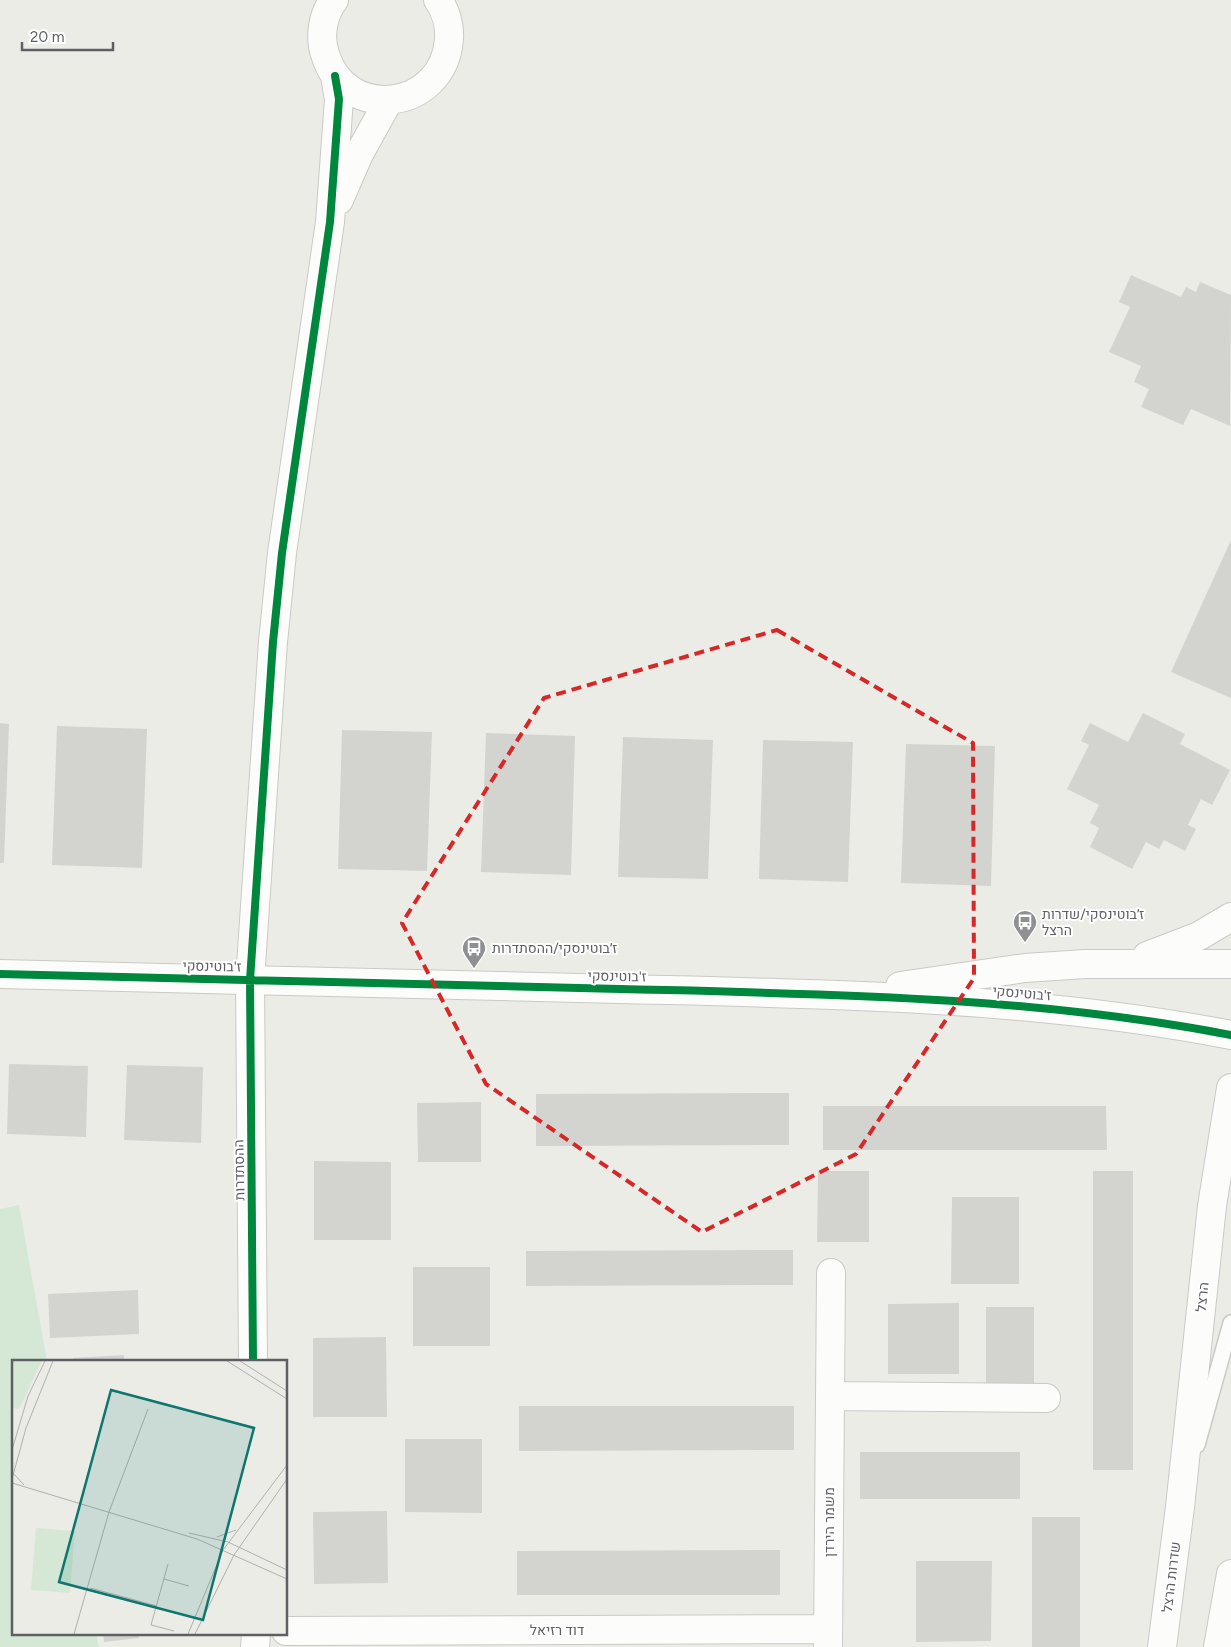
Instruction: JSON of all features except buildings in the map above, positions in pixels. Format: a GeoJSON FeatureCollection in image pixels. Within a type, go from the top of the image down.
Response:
{"type":"FeatureCollection","features":[{"type":"Feature","properties":{"kind":"street"},"geometry":{"type":"LineString","coordinates":[[334,0],[322,26],[323,48],[327,63],[335,76],[346,87],[359,95],[374,99],[390,100],[420,91],[432,80],[442,66],[448,50],[449,32],[446,16],[438,0]]}},
{"type":"Feature","properties":{"kind":"street"},"geometry":{"type":"LineString","coordinates":[[330,222],[339,99],[335,76]]}},
{"type":"Feature","properties":{"kind":"street"},"geometry":{"type":"LineString","coordinates":[[330,222],[359,154],[390,100]]}},
{"type":"Feature","properties":{"kind":"street","name":"ההסתדרות"},"geometry":{"type":"LineString","coordinates":[[253,1360],[250,980],[273,642],[282,553],[330,222]]}},
{"type":"Feature","properties":{"kind":"street"},"geometry":{"type":"LineString","coordinates":[[1127,962],[1164,951],[1199,936],[1231,917]]}},
{"type":"Feature","properties":{"kind":"street","name":"ז'בוטינסקי"},"geometry":{"type":"LineString","coordinates":[[816,993],[880,988],[1025,968],[1127,962],[1231,964]]}},
{"type":"Feature","properties":{"kind":"street","name":"ז'בוטינסקי"},"geometry":{"type":"LineString","coordinates":[[0,974],[816,993],[1020,1005],[1106,1014],[1231,1035]]}},
{"type":"Feature","properties":{"kind":"street","name":"הרצל"},"geometry":{"type":"LineString","coordinates":[[1180,1507],[1212,1206],[1231,1088]]}},
{"type":"Feature","properties":{"kind":"street","name":"משמר הירדן"},"geometry":{"type":"LineString","coordinates":[[828,1638],[831,1273]]}},
{"type":"Feature","properties":{"kind":"street"},"geometry":{"type":"LineString","coordinates":[[830,1396],[1046,1398]]}},
{"type":"Feature","properties":{"kind":"street","name":"שדרות הרצל"},"geometry":{"type":"LineString","coordinates":[[1162,1647],[1180,1507]]}},
{"type":"Feature","properties":{"kind":"street"},"geometry":{"type":"LineString","coordinates":[[1218,1647],[1231,1574]]}},
{"type":"Feature","properties":{"kind":"street","name":"דוד רזיאל"},"geometry":{"type":"LineString","coordinates":[[288,1631],[828,1638]]}},
{"type":"Feature","properties":{"kind":"street"},"geometry":{"type":"LineString","coordinates":[[255,1647],[256,1634]]}},
{"type":"Feature","properties":{"kind":"lane"},"geometry":{"type":"LineString","coordinates":[[1180,1507],[1231,1323]]}},
{"type":"Feature","properties":{"kind":"highlighted area"},"geometry":{"type":"Polygon","coordinates":[[[777,630],[973,743],[974,978],[856,1154],[702,1232],[486,1084],[402,923],[544,698],[777,630]]]}},
{"type":"Feature","properties":{"kind":"green space"},"geometry":{"type":"Polygon","coordinates":[[[19,1205],[47,1360],[12,1360],[12,1634],[96,1634],[99,1647],[0,1647],[0,1209],[19,1205]]]}},
{"type":"Feature","properties":{"kind":"cycle path"},"geometry":{"type":"LineString","coordinates":[[253,1360],[250,980],[273,642],[282,553],[330,222],[339,99],[335,76]]}},
{"type":"Feature","properties":{"kind":"cycle path"},"geometry":{"type":"LineString","coordinates":[[0,974],[850,995],[927,999],[1079,1012],[1231,1035]]}},
{"type":"Feature","properties":{"kind":"place","name":"ז׳בוטינסקי/שדרות הרצל"},"geometry":{"type":"Point","coordinates":[1025,943]}},
{"type":"Feature","properties":{"kind":"place","name":"ז׳בוטינסקי/ההסתדרות"},"geometry":{"type":"Point","coordinates":[474,969]}}]}
